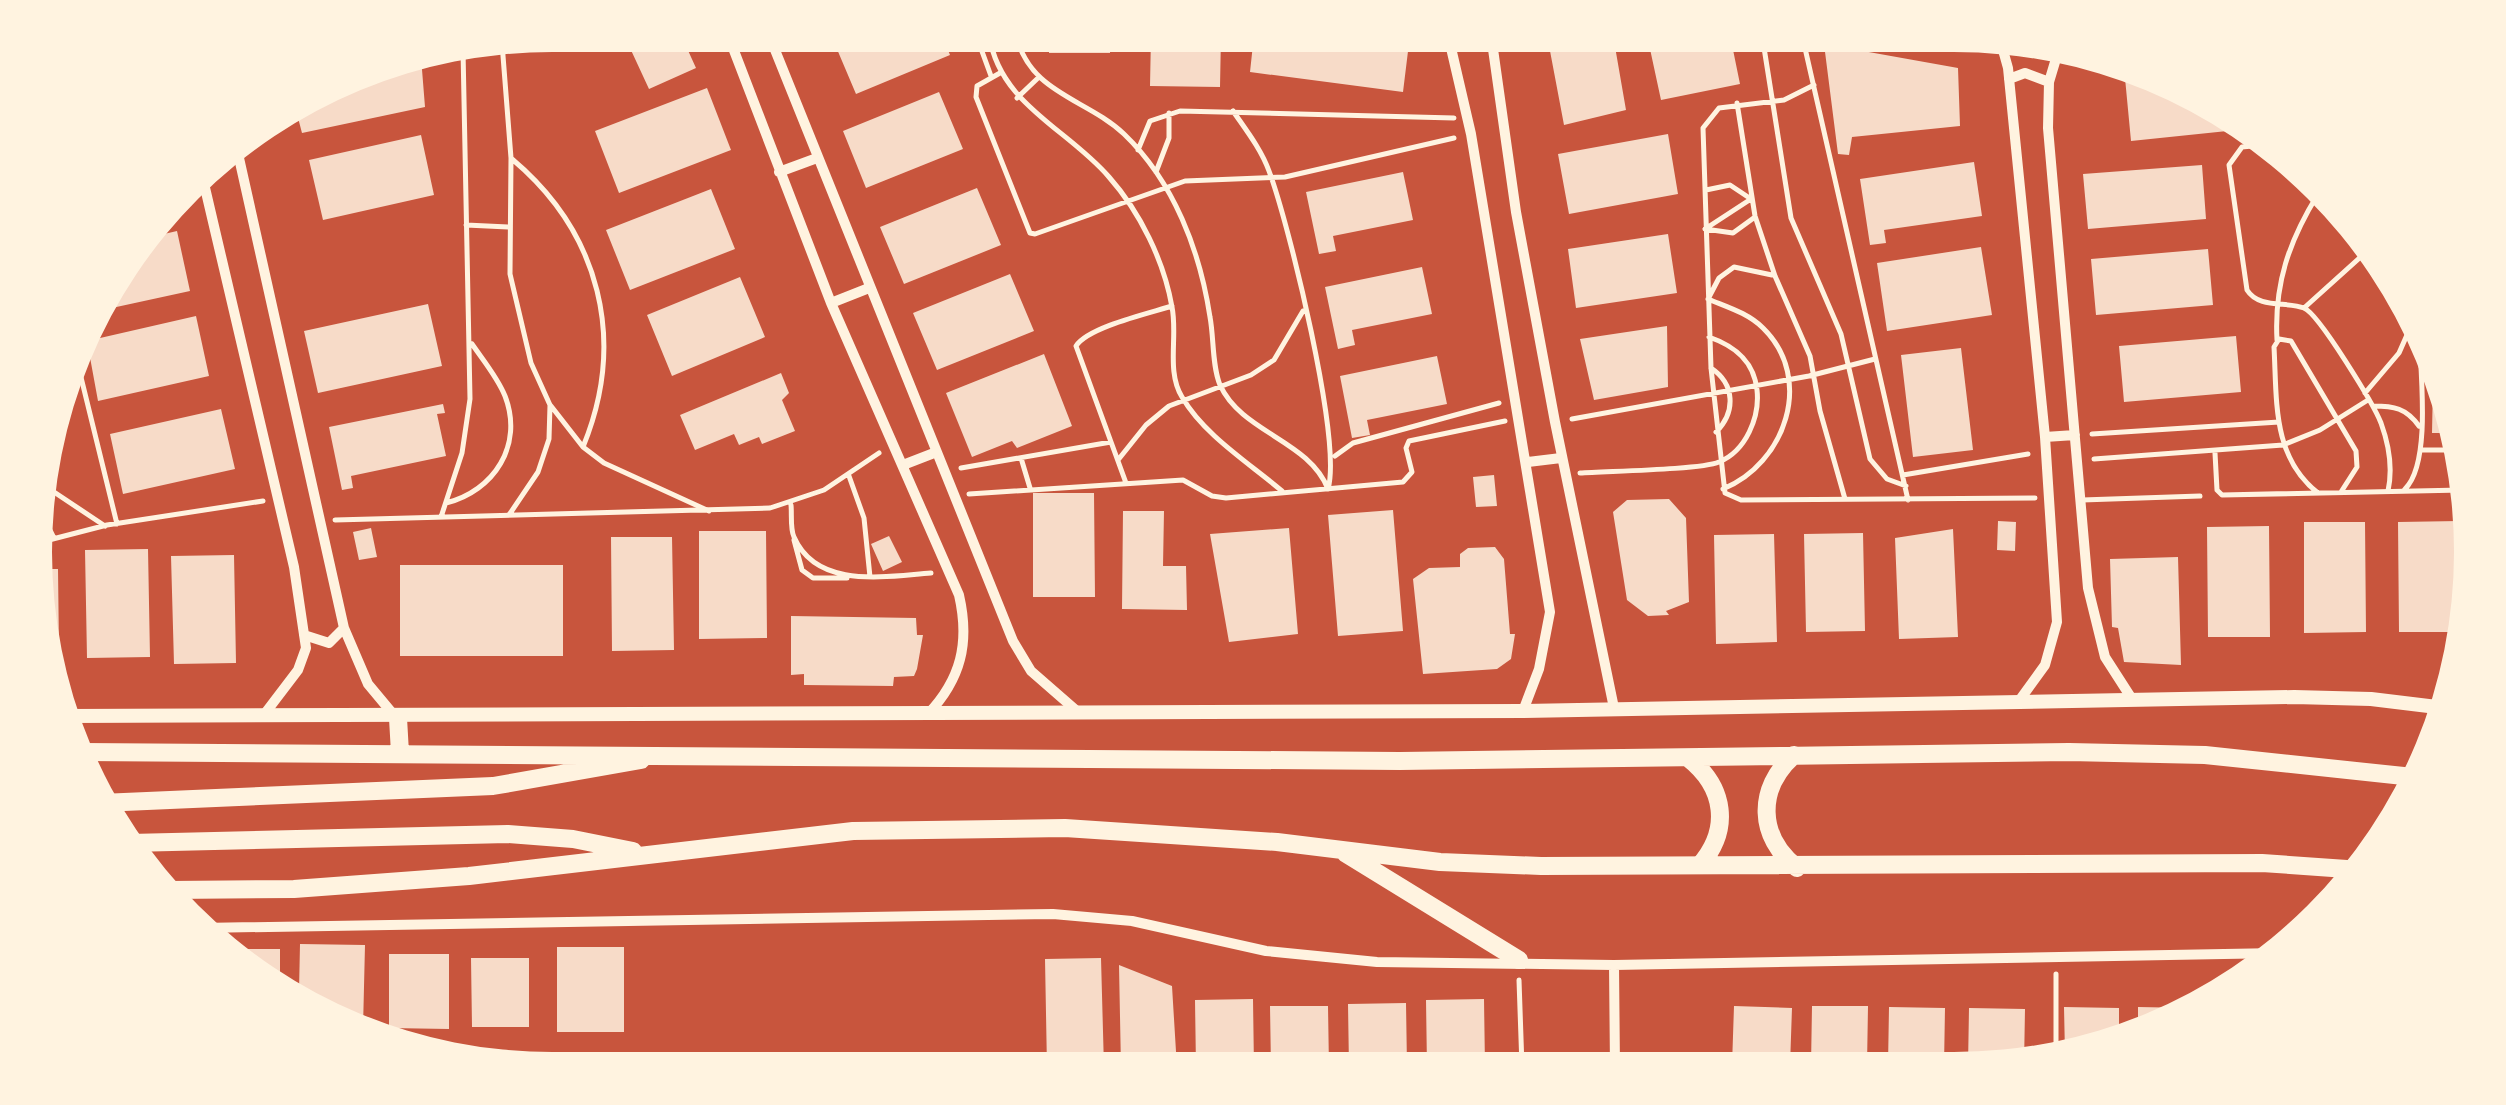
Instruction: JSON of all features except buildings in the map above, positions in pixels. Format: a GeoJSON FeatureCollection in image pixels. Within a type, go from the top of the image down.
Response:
{"type":"FeatureCollection","features":[{"type":"Feature","properties":{"kind":"main road"},"geometry":{"type":"LineString","coordinates":[[398,718],[400,752]]}},
{"type":"Feature","properties":{"kind":"main road"},"geometry":{"type":"LineString","coordinates":[[94,752],[1400,761],[1794,755],[2205,755],[2401,776]]}},
{"type":"Feature","properties":{"kind":"main road"},"geometry":{"type":"LineString","coordinates":[[119,802],[493,786],[580,774],[666,754]]}},
{"type":"Feature","properties":{"kind":"main road"},"geometry":{"type":"LineString","coordinates":[[1794,755],[1768,790],[1766,820],[1776,848],[1797,868]]}},
{"type":"Feature","properties":{"kind":"main road"},"geometry":{"type":"LineString","coordinates":[[1688,758],[1711,779],[1721,808],[1717,839],[1700,864]]}},
{"type":"Feature","properties":{"kind":"main road"},"geometry":{"type":"LineString","coordinates":[[184,890],[381,884],[853,831],[1065,828],[1541,866],[1700,864],[1797,868],[2262,863],[2340,869]]}},
{"type":"Feature","properties":{"kind":"main road"},"geometry":{"type":"LineString","coordinates":[[146,843],[508,834],[573,839],[643,853]]}},
{"type":"Feature","properties":{"kind":"main road"},"geometry":{"type":"LineString","coordinates":[[1340,850],[1519,960]]}},
{"type":"Feature","properties":{"kind":"street"},"geometry":{"type":"LineString","coordinates":[[734,52],[831,303],[949,572],[965,621],[964,647],[946,695],[928,714]]}},
{"type":"Feature","properties":{"kind":"street"},"geometry":{"type":"LineString","coordinates":[[776,52],[1013,641],[1031,671],[1083,715]]}},
{"type":"Feature","properties":{"kind":"street"},"geometry":{"type":"LineString","coordinates":[[1452,52],[1528,462],[1550,612],[1538,668],[1523,712]]}},
{"type":"Feature","properties":{"kind":"street"},"geometry":{"type":"LineString","coordinates":[[1493,52],[1516,212],[1554,422],[1614,708]]}},
{"type":"Feature","properties":{"kind":"street"},"geometry":{"type":"LineString","coordinates":[[2004,56],[2045,437],[2057,622],[2046,665],[2019,700]]}},
{"type":"Feature","properties":{"kind":"street"},"geometry":{"type":"LineString","coordinates":[[2055,63],[2049,82],[2055,242],[2096,635],[2116,678],[2132,699]]}},
{"type":"Feature","properties":{"kind":"street"},"geometry":{"type":"LineString","coordinates":[[2009,79],[2025,72],[2049,82]]}},
{"type":"Feature","properties":{"kind":"street"},"geometry":{"type":"LineString","coordinates":[[779,172],[817,158]]}},
{"type":"Feature","properties":{"kind":"street"},"geometry":{"type":"LineString","coordinates":[[240,163],[344,628],[378,700],[398,718]]}},
{"type":"Feature","properties":{"kind":"street"},"geometry":{"type":"LineString","coordinates":[[206,193],[304,635],[304,658],[263,716]]}},
{"type":"Feature","properties":{"kind":"street"},"geometry":{"type":"LineString","coordinates":[[831,303],[869,288]]}},
{"type":"Feature","properties":{"kind":"street"},"geometry":{"type":"LineString","coordinates":[[2045,437],[2076,435]]}},
{"type":"Feature","properties":{"kind":"street"},"geometry":{"type":"LineString","coordinates":[[903,465],[934,452]]}},
{"type":"Feature","properties":{"kind":"street"},"geometry":{"type":"LineString","coordinates":[[1528,462],[1562,458]]}},
{"type":"Feature","properties":{"kind":"street"},"geometry":{"type":"LineString","coordinates":[[304,635],[329,643],[344,628]]}},
{"type":"Feature","properties":{"kind":"street"},"geometry":{"type":"LineString","coordinates":[[80,716],[1523,712],[2132,699],[2372,698],[2429,706]]}},
{"type":"Feature","properties":{"kind":"street"},"geometry":{"type":"LineString","coordinates":[[223,928],[1053,914],[1132,921],[1266,951],[1322,958],[1614,965],[2252,953]]}},
{"type":"Feature","properties":{"kind":"street"},"geometry":{"type":"LineString","coordinates":[[1614,965],[1615,1052]]}},
{"type":"Feature","properties":{"kind":"lane"},"geometry":{"type":"LineString","coordinates":[[2082,500],[2200,496]]}},
{"type":"Feature","properties":{"kind":"path"},"geometry":{"type":"LineString","coordinates":[[982,52],[991,76]]}},
{"type":"Feature","properties":{"kind":"path"},"geometry":{"type":"LineString","coordinates":[[994,52],[1000,73],[1016,98],[1108,176],[1147,233],[1172,306],[1175,372],[1182,398],[1210,430],[1284,493]]}},
{"type":"Feature","properties":{"kind":"path"},"geometry":{"type":"LineString","coordinates":[[1025,52],[1038,78],[1108,120],[1156,172],[1200,268],[1220,386],[1247,416],[1308,460],[1328,489]]}},
{"type":"Feature","properties":{"kind":"path"},"geometry":{"type":"LineString","coordinates":[[1765,52],[1792,218],[1842,334],[1870,459],[1888,479],[1906,486]]}},
{"type":"Feature","properties":{"kind":"path"},"geometry":{"type":"LineString","coordinates":[[1806,52],[1908,500]]}},
{"type":"Feature","properties":{"kind":"path"},"geometry":{"type":"LineString","coordinates":[[503,56],[511,158],[509,228],[518,320],[550,405],[582,447],[634,478],[712,512]]}},
{"type":"Feature","properties":{"kind":"path"},"geometry":{"type":"LineString","coordinates":[[440,517],[467,426],[470,341],[463,61]]}},
{"type":"Feature","properties":{"kind":"path"},"geometry":{"type":"LineString","coordinates":[[1000,73],[977,86],[976,97],[1030,233],[1130,204],[1166,188],[1210,178],[1272,177],[1445,140]]}},
{"type":"Feature","properties":{"kind":"path"},"geometry":{"type":"LineString","coordinates":[[1016,98],[1038,78]]}},
{"type":"Feature","properties":{"kind":"path"},"geometry":{"type":"LineString","coordinates":[[1814,85],[1775,101],[1738,104],[1714,111],[1705,122],[1709,337],[1723,489],[1734,500],[2048,498]]}},
{"type":"Feature","properties":{"kind":"path"},"geometry":{"type":"LineString","coordinates":[[1738,104],[1750,199],[1775,276],[1815,375],[1820,411],[1846,499]]}},
{"type":"Feature","properties":{"kind":"path"},"geometry":{"type":"LineString","coordinates":[[1233,111],[1272,177],[1304,308],[1333,458],[1328,489]]}},
{"type":"Feature","properties":{"kind":"path"},"geometry":{"type":"LineString","coordinates":[[1138,150],[1150,121],[1169,112],[1466,118]]}},
{"type":"Feature","properties":{"kind":"path"},"geometry":{"type":"LineString","coordinates":[[1156,172],[1166,150],[1169,112]]}},
{"type":"Feature","properties":{"kind":"path"},"geometry":{"type":"LineString","coordinates":[[2245,147],[2229,165],[2247,290],[2251,297],[2304,308],[2319,320],[2368,400],[2389,454],[2388,491]]}},
{"type":"Feature","properties":{"kind":"path"},"geometry":{"type":"LineString","coordinates":[[511,158],[554,199],[571,223],[595,276],[606,334],[606,363],[598,406],[582,447]]}},
{"type":"Feature","properties":{"kind":"path"},"geometry":{"type":"LineString","coordinates":[[1706,190],[1730,184],[1750,199]]}},
{"type":"Feature","properties":{"kind":"path"},"geometry":{"type":"LineString","coordinates":[[1705,229],[1750,199]]}},
{"type":"Feature","properties":{"kind":"path"},"geometry":{"type":"LineString","coordinates":[[2311,203],[2291,241],[2276,304],[2276,340],[2283,445],[2292,466],[2318,493]]}},
{"type":"Feature","properties":{"kind":"path"},"geometry":{"type":"LineString","coordinates":[[1705,229],[1733,233],[1755,216]]}},
{"type":"Feature","properties":{"kind":"path"},"geometry":{"type":"LineString","coordinates":[[466,225],[509,228]]}},
{"type":"Feature","properties":{"kind":"path"},"geometry":{"type":"LineString","coordinates":[[2304,308],[2358,259]]}},
{"type":"Feature","properties":{"kind":"path"},"geometry":{"type":"LineString","coordinates":[[1708,300],[1719,278],[1734,266],[1775,276]]}},
{"type":"Feature","properties":{"kind":"path"},"geometry":{"type":"LineString","coordinates":[[1708,300],[1746,315],[1764,329],[1778,347],[1788,378],[1788,411],[1776,444],[1754,472],[1723,489]]}},
{"type":"Feature","properties":{"kind":"path"},"geometry":{"type":"LineString","coordinates":[[1127,484],[1076,346],[1080,339],[1172,306]]}},
{"type":"Feature","properties":{"kind":"path"},"geometry":{"type":"LineString","coordinates":[[1118,460],[1146,425],[1182,398],[1220,386],[1274,360],[1304,308]]}},
{"type":"Feature","properties":{"kind":"path"},"geometry":{"type":"LineString","coordinates":[[1567,474],[1719,462],[1750,432],[1757,413],[1756,383],[1742,354],[1709,337]]}},
{"type":"Feature","properties":{"kind":"path"},"geometry":{"type":"LineString","coordinates":[[2077,460],[2283,445],[2368,400],[2405,338]]}},
{"type":"Feature","properties":{"kind":"path"},"geometry":{"type":"LineString","coordinates":[[2276,340],[2291,341],[2356,451],[2357,467],[2341,492]]}},
{"type":"Feature","properties":{"kind":"path"},"geometry":{"type":"LineString","coordinates":[[446,503],[473,493],[496,472],[511,433],[504,392],[470,341]]}},
{"type":"Feature","properties":{"kind":"path"},"geometry":{"type":"LineString","coordinates":[[1554,422],[1815,375],[1876,359]]}},
{"type":"Feature","properties":{"kind":"path"},"geometry":{"type":"LineString","coordinates":[[1711,368],[1729,389],[1729,412],[1716,432]]}},
{"type":"Feature","properties":{"kind":"path"},"geometry":{"type":"LineString","coordinates":[[2403,491],[2418,471],[2420,374]]}},
{"type":"Feature","properties":{"kind":"path"},"geometry":{"type":"LineString","coordinates":[[82,383],[117,524]]}},
{"type":"Feature","properties":{"kind":"path"},"geometry":{"type":"LineString","coordinates":[[1333,458],[1353,444],[1516,398]]}},
{"type":"Feature","properties":{"kind":"path"},"geometry":{"type":"LineString","coordinates":[[2368,400],[2410,413],[2420,428]]}},
{"type":"Feature","properties":{"kind":"path"},"geometry":{"type":"LineString","coordinates":[[509,516],[538,472],[548,439],[550,405]]}},
{"type":"Feature","properties":{"kind":"path"},"geometry":{"type":"LineString","coordinates":[[952,496],[1183,480],[1212,496],[1226,498],[1403,482],[1412,472],[1406,448],[1409,441],[1520,418]]}},
{"type":"Feature","properties":{"kind":"path"},"geometry":{"type":"LineString","coordinates":[[2076,435],[2279,422]]}},
{"type":"Feature","properties":{"kind":"path"},"geometry":{"type":"LineString","coordinates":[[320,521],[712,512],[791,504],[849,476],[892,440]]}},
{"type":"Feature","properties":{"kind":"path"},"geometry":{"type":"LineString","coordinates":[[942,472],[1111,442]]}},
{"type":"Feature","properties":{"kind":"path"},"geometry":{"type":"LineString","coordinates":[[2421,450],[2443,450]]}},
{"type":"Feature","properties":{"kind":"path"},"geometry":{"type":"LineString","coordinates":[[1903,474],[2046,451]]}},
{"type":"Feature","properties":{"kind":"path"},"geometry":{"type":"LineString","coordinates":[[2214,453],[2217,490],[2222,496],[2449,490]]}},
{"type":"Feature","properties":{"kind":"path"},"geometry":{"type":"LineString","coordinates":[[1021,458],[1030,488]]}},
{"type":"Feature","properties":{"kind":"path"},"geometry":{"type":"LineString","coordinates":[[849,476],[868,537],[870,576]]}},
{"type":"Feature","properties":{"kind":"path"},"geometry":{"type":"LineString","coordinates":[[56,494],[105,526]]}},
{"type":"Feature","properties":{"kind":"path"},"geometry":{"type":"LineString","coordinates":[[54,538],[276,499]]}},
{"type":"Feature","properties":{"kind":"path"},"geometry":{"type":"LineString","coordinates":[[791,504],[802,570],[813,578],[949,572]]}},
{"type":"Feature","properties":{"kind":"path"},"geometry":{"type":"LineString","coordinates":[[794,537],[816,560],[848,578]]}},
{"type":"Feature","properties":{"kind":"path"},"geometry":{"type":"LineString","coordinates":[[2056,956],[2056,1042]]}},
{"type":"Feature","properties":{"kind":"path"},"geometry":{"type":"LineString","coordinates":[[1519,960],[1522,1052]]}}]}
